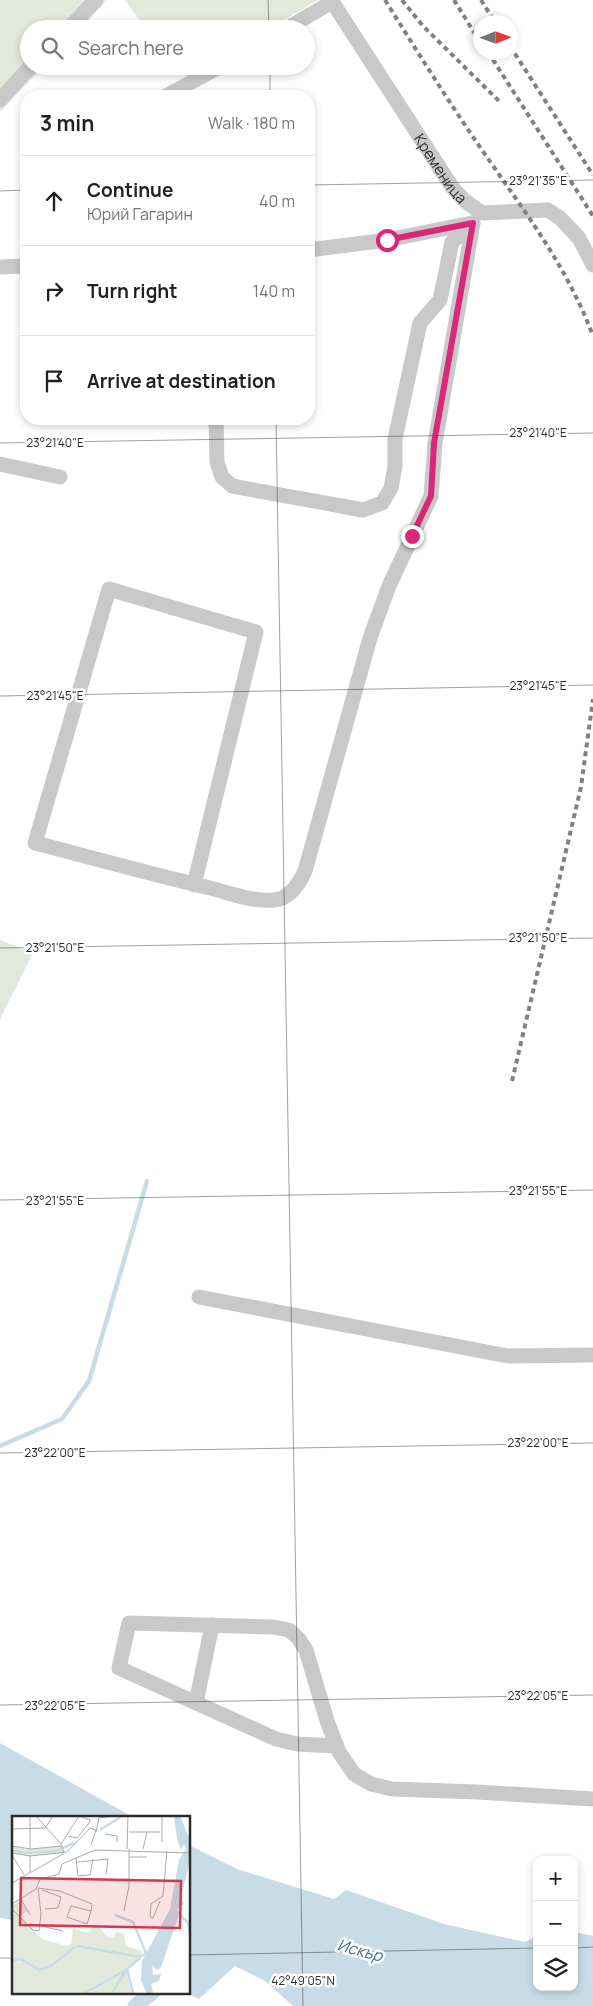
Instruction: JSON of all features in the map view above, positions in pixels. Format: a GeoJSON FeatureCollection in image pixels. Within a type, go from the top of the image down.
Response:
{"type":"FeatureCollection","features":[{"type":"Feature","properties":{"kind":"street"},"geometry":{"type":"LineString","coordinates":[[77,20],[96,0]]}},
{"type":"Feature","properties":{"kind":"street"},"geometry":{"type":"LineString","coordinates":[[301,20],[332,1]]}},
{"type":"Feature","properties":{"kind":"street","name":"Кременица"},"geometry":{"type":"LineString","coordinates":[[332,1],[452,187],[477,218],[548,210],[560,218],[579,238],[593,265]]}},
{"type":"Feature","properties":{"kind":"street"},"geometry":{"type":"LineString","coordinates":[[0,100],[23,75]]}},
{"type":"Feature","properties":{"kind":"street"},"geometry":{"type":"LineString","coordinates":[[177,90],[204,75]]}},
{"type":"Feature","properties":{"kind":"street"},"geometry":{"type":"LineString","coordinates":[[315,249],[387,240],[477,218]]}},
{"type":"Feature","properties":{"kind":"street"},"geometry":{"type":"LineString","coordinates":[[216,425],[217,462],[222,477],[232,486],[363,510],[382,503],[391,488],[395,466],[395,439],[420,323],[440,300],[452,242],[477,218]]}},
{"type":"Feature","properties":{"kind":"street"},"geometry":{"type":"LineString","coordinates":[[194,884],[256,632],[109,589],[35,843],[194,884],[258,900],[275,900],[286,896],[297,887],[306,871],[370,638],[389,586],[431,496],[434,443],[477,218]]}},
{"type":"Feature","properties":{"kind":"street"},"geometry":{"type":"LineString","coordinates":[[0,267],[20,266]]}},
{"type":"Feature","properties":{"kind":"street"},"geometry":{"type":"LineString","coordinates":[[0,464],[60,477]]}},
{"type":"Feature","properties":{"kind":"street"},"geometry":{"type":"LineString","coordinates":[[199,1297],[508,1356],[593,1355]]}},
{"type":"Feature","properties":{"kind":"street"},"geometry":{"type":"LineString","coordinates":[[337,1746],[297,1744],[276,1739],[119,1668],[128,1623],[272,1627],[289,1630],[298,1638],[306,1650],[326,1721],[337,1746],[354,1774],[370,1784],[392,1789],[593,1799]]}},
{"type":"Feature","properties":{"kind":"street"},"geometry":{"type":"LineString","coordinates":[[196,1703],[212,1625]]}},
{"type":"Feature","properties":{"kind":"shaded area"},"geometry":{"type":"Polygon","coordinates":[[[0,0],[107,0],[88,20],[20,20],[20,75],[35,75],[0,112],[0,0]]]}},
{"type":"Feature","properties":{"kind":"shaded area"},"geometry":{"type":"Polygon","coordinates":[[[125,0],[318,0],[284,20],[139,20],[125,0]]]}},
{"type":"Feature","properties":{"kind":"shaded area"},"geometry":{"type":"Polygon","coordinates":[[[0,940],[33,953],[0,1019],[0,940]]]}},
{"type":"Feature","properties":{"kind":"water"},"geometry":{"type":"Polygon","coordinates":[[[0,1743],[131,1816],[12,1816],[12,1920],[0,1918],[0,1743]]]}},
{"type":"Feature","properties":{"kind":"water","name":"Искър"},"geometry":{"type":"Polygon","coordinates":[[[190,1846],[237,1869],[334,1899],[346,1890],[444,1924],[525,1942],[533,1938],[533,1991],[578,1991],[578,1933],[593,1936],[593,2006],[293,2006],[265,1981],[235,1966],[199,1999],[189,1994],[190,1846]]]}},
{"type":"Feature","properties":{"kind":"waterway"},"geometry":{"type":"LineString","coordinates":[[0,1446],[62,1419],[89,1381],[147,1181]]}},
{"type":"Feature","properties":{"kind":"waterway"},"geometry":{"type":"LineString","coordinates":[[135,2006],[150,1994]]}},
{"type":"Feature","properties":{"kind":"railway"},"geometry":{"type":"LineString","coordinates":[[385,0],[457,113],[558,262],[593,336]]}},
{"type":"Feature","properties":{"kind":"railway"},"geometry":{"type":"LineString","coordinates":[[402,0],[423,26],[501,103]]}},
{"type":"Feature","properties":{"kind":"railway"},"geometry":{"type":"LineString","coordinates":[[454,0],[473,31]]}},
{"type":"Feature","properties":{"kind":"railway"},"geometry":{"type":"LineString","coordinates":[[481,0],[491,15]]}},
{"type":"Feature","properties":{"kind":"railway"},"geometry":{"type":"LineString","coordinates":[[518,58],[593,175]]}},
{"type":"Feature","properties":{"kind":"railway"},"geometry":{"type":"LineString","coordinates":[[493,60],[593,216]]}},
{"type":"Feature","properties":{"kind":"railway"},"geometry":{"type":"LineString","coordinates":[[512,1081],[581,787],[593,699]]}},
{"type":"Feature","properties":{"kind":"route"},"geometry":{"type":"LineString","coordinates":[[387,240],[473,223],[434,443],[431,496],[412,536]]}}]}
